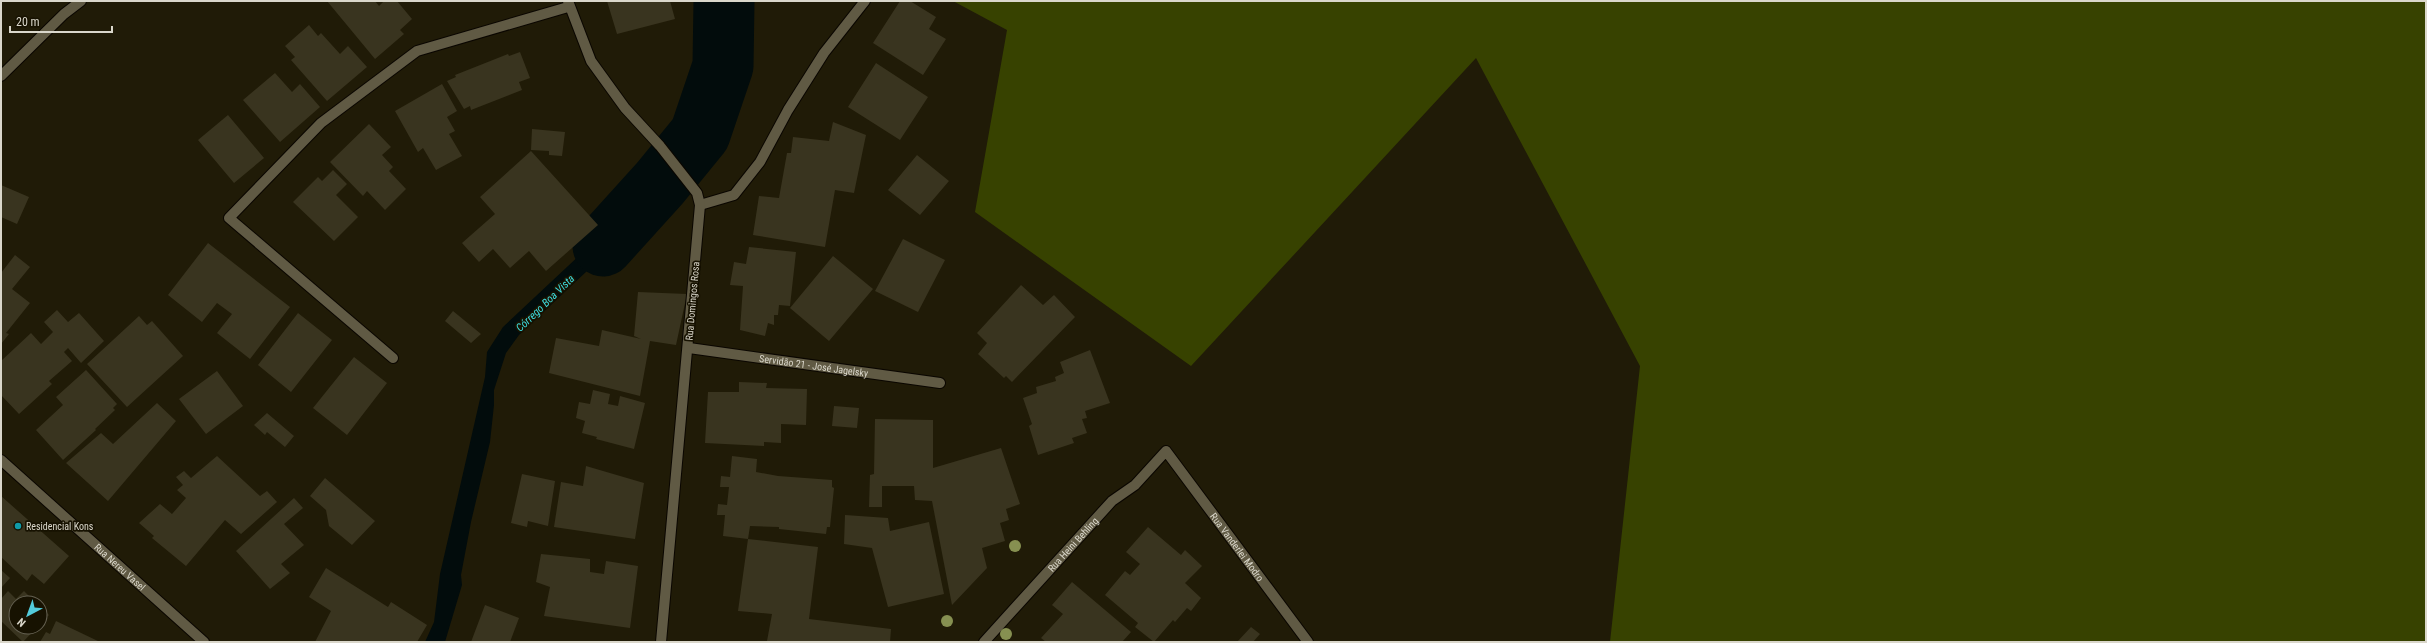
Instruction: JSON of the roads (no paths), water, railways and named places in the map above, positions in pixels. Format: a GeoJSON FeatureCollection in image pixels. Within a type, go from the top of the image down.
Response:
{"type":"FeatureCollection","features":[{"type":"Feature","properties":{"kind":"street"},"geometry":{"type":"LineString","coordinates":[[1,76],[64,14],[81,1]]}},
{"type":"Feature","properties":{"kind":"street"},"geometry":{"type":"LineString","coordinates":[[700,206],[734,195],[756,168],[788,110],[824,53],[865,1]]}},
{"type":"Feature","properties":{"kind":"street"},"geometry":{"type":"LineString","coordinates":[[393,358],[229,218],[321,123],[417,51],[568,4]]}},
{"type":"Feature","properties":{"kind":"street","name":"Rua Domingos Rosa"},"geometry":{"type":"LineString","coordinates":[[568,4],[591,61],[625,108],[660,146],[697,192],[700,206],[689,348],[661,642]]}},
{"type":"Feature","properties":{"kind":"street","name":"Servidão 21 - José Jagelsky"},"geometry":{"type":"LineString","coordinates":[[689,348],[940,383]]}},
{"type":"Feature","properties":{"kind":"street","name":"Rua Heini Behling"},"geometry":{"type":"LineString","coordinates":[[984,642],[1112,501],[1135,485],[1166,451]]}},
{"type":"Feature","properties":{"kind":"street","name":"Rua Vanderlei Modro"},"geometry":{"type":"LineString","coordinates":[[1166,451],[1308,642]]}},
{"type":"Feature","properties":{"kind":"street","name":"Rua Nereu Vasel"},"geometry":{"type":"LineString","coordinates":[[1,460],[204,642]]}},
{"type":"Feature","properties":{"kind":"water"},"geometry":{"type":"Polygon","coordinates":[[[714,1],[729,1],[732,60],[713,125],[694,156],[683,140],[702,115],[716,61],[718,23],[714,1]]]}},
{"type":"Feature","properties":{"kind":"water"},"geometry":{"type":"Polygon","coordinates":[[[656,178],[666,191],[638,223],[519,335],[506,353],[494,390],[490,442],[471,522],[461,575],[462,585],[445,642],[425,642],[434,622],[440,574],[485,377],[487,352],[503,327],[599,237],[656,178]]]}},
{"type":"Feature","properties":{"kind":"waterway","name":"Córrego Boa Vista"},"geometry":{"type":"LineString","coordinates":[[603,246],[660,183],[700,134],[723,66],[724,1]]}},
{"type":"Feature","properties":{"kind":"place","name":"Residencial Kons"},"geometry":{"type":"Point","coordinates":[18,526]}}]}
